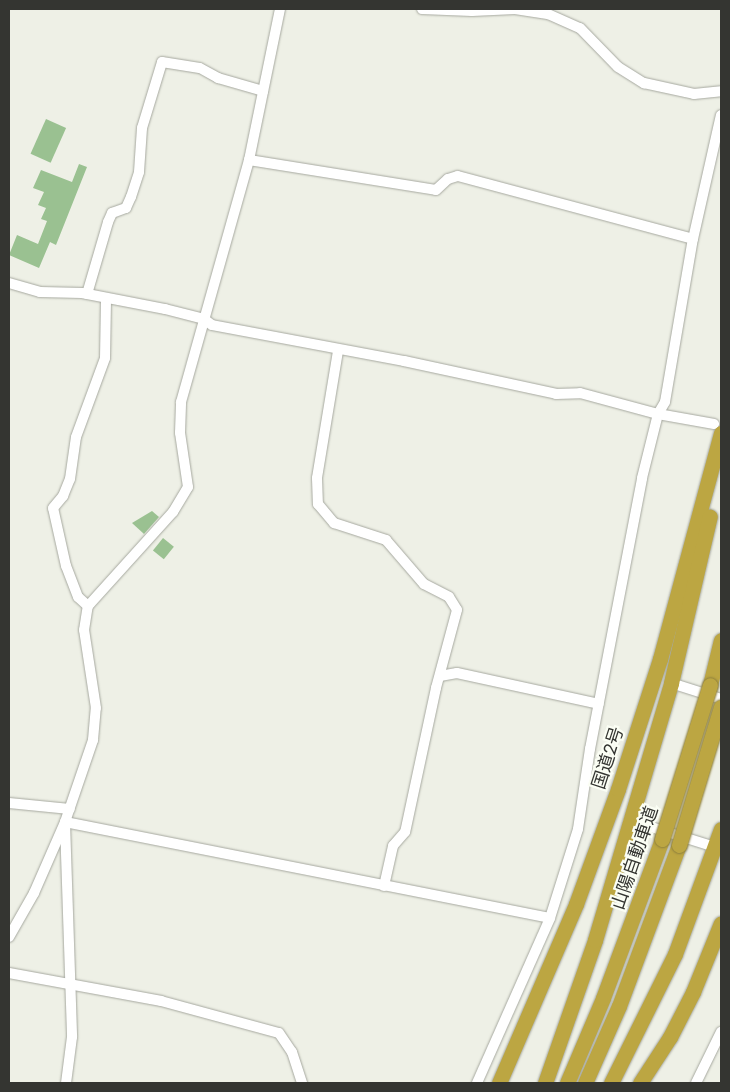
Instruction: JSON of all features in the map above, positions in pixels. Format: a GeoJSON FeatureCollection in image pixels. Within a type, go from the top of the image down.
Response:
{"type":"FeatureCollection","features":[{"type":"Feature","properties":{"kind":"highway","name":"国道2号"},"geometry":{"type":"LineString","coordinates":[[499,1083],[576,904],[618,789],[660,659],[718,429]]}},
{"type":"Feature","properties":{"kind":"highway"},"geometry":{"type":"LineString","coordinates":[[545,1083],[595,940],[671,683],[721,470]]}},
{"type":"Feature","properties":{"kind":"highway","name":"山陽自動車道"},"geometry":{"type":"LineString","coordinates":[[567,1083],[606,990],[662,839],[710,685],[721,640]]}},
{"type":"Feature","properties":{"kind":"highway","name":"山陽自動車道"},"geometry":{"type":"LineString","coordinates":[[585,1083],[619,1006],[679,844],[721,707]]}},
{"type":"Feature","properties":{"kind":"highway"},"geometry":{"type":"LineString","coordinates":[[610,1083],[675,954],[721,829]]}},
{"type":"Feature","properties":{"kind":"highway"},"geometry":{"type":"LineString","coordinates":[[640,1083],[670,1037],[693,992],[721,923]]}},
{"type":"Feature","properties":{"kind":"street"},"geometry":{"type":"LineString","coordinates":[[9,937],[34,893],[65,822],[89,758],[95,722],[84,630],[88,606],[173,512],[188,487],[180,418],[185,385],[249,160],[280,9]]}},
{"type":"Feature","properties":{"kind":"street"},"geometry":{"type":"LineString","coordinates":[[422,9],[472,12],[515,9],[548,14],[571,22],[595,40],[618,67],[644,83],[694,94],[721,92]]}},
{"type":"Feature","properties":{"kind":"street"},"geometry":{"type":"LineString","coordinates":[[86,294],[112,213],[126,208],[131,198],[139,172],[142,128],[162,62],[200,68],[218,78],[263,91]]}},
{"type":"Feature","properties":{"kind":"street"},"geometry":{"type":"LineString","coordinates":[[477,1083],[550,918],[578,829],[599,704],[642,478],[658,414],[664,402],[694,239],[721,115]]}},
{"type":"Feature","properties":{"kind":"street"},"geometry":{"type":"LineString","coordinates":[[249,160],[436,190],[448,178],[458,176],[694,239]]}},
{"type":"Feature","properties":{"kind":"street"},"geometry":{"type":"LineString","coordinates":[[9,283],[40,292],[86,294],[106,298],[204,320],[212,325],[338,351],[404,361],[556,394],[580,393],[718,429]]}},
{"type":"Feature","properties":{"kind":"street"},"geometry":{"type":"LineString","coordinates":[[88,606],[78,597],[66,566],[53,508],[63,496],[70,479],[76,436],[105,358],[106,298]]}},
{"type":"Feature","properties":{"kind":"street"},"geometry":{"type":"LineString","coordinates":[[338,351],[317,478],[318,504],[334,523],[386,540],[424,584],[454,602],[457,618],[440,676],[405,832],[393,846],[384,886]]}},
{"type":"Feature","properties":{"kind":"street"},"geometry":{"type":"LineString","coordinates":[[440,676],[457,673],[599,704]]}},
{"type":"Feature","properties":{"kind":"street"},"geometry":{"type":"LineString","coordinates":[[671,683],[721,699]]}},
{"type":"Feature","properties":{"kind":"street"},"geometry":{"type":"LineString","coordinates":[[9,803],[70,809]]}},
{"type":"Feature","properties":{"kind":"street"},"geometry":{"type":"LineString","coordinates":[[629,820],[715,847]]}},
{"type":"Feature","properties":{"kind":"street"},"geometry":{"type":"LineString","coordinates":[[65,822],[550,918]]}},
{"type":"Feature","properties":{"kind":"street"},"geometry":{"type":"LineString","coordinates":[[65,822],[72,1037],[66,1083]]}},
{"type":"Feature","properties":{"kind":"street"},"geometry":{"type":"LineString","coordinates":[[9,972],[69,982],[170,1003],[279,1033],[292,1052],[302,1083]]}},
{"type":"Feature","properties":{"kind":"street"},"geometry":{"type":"LineString","coordinates":[[696,1083],[721,1032]]}},
{"type":"Feature","properties":{"kind":"building"},"geometry":{"type":"Polygon","coordinates":[[[46,119],[66,128],[51,163],[31,154],[46,119]]]}},
{"type":"Feature","properties":{"kind":"building"},"geometry":{"type":"Polygon","coordinates":[[[79,164],[87,167],[56,245],[50,242],[39,268],[9,255],[17,235],[38,244],[47,221],[41,219],[46,208],[38,205],[44,192],[33,188],[41,170],[72,182],[79,164]]]}},
{"type":"Feature","properties":{"kind":"building"},"geometry":{"type":"Polygon","coordinates":[[[152,511],[159,517],[144,534],[132,523],[152,511]]]}},
{"type":"Feature","properties":{"kind":"building"},"geometry":{"type":"Polygon","coordinates":[[[163,538],[174,547],[164,559],[153,550],[163,538]]]}}]}
